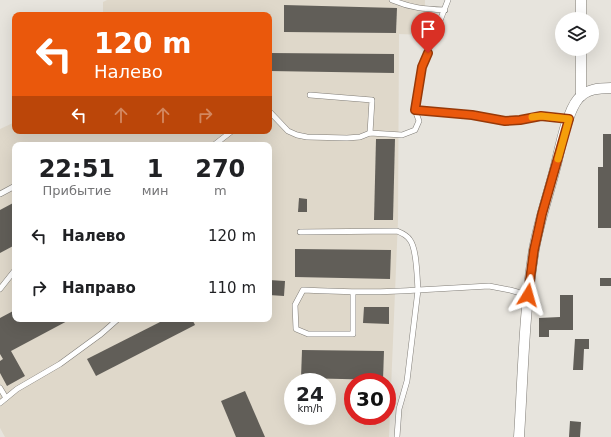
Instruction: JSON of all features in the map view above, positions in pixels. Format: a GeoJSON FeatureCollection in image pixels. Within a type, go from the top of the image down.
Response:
{"type":"FeatureCollection","features":[{"type":"Feature","properties":{"kind":"street"},"geometry":{"type":"LineString","coordinates":[[581,0],[581,12]]}},
{"type":"Feature","properties":{"kind":"street"},"geometry":{"type":"LineString","coordinates":[[581,56],[581,96]]}},
{"type":"Feature","properties":{"kind":"street"},"geometry":{"type":"LineString","coordinates":[[519,437],[528,295],[534,250],[542,214],[574,106],[581,96],[594,90],[611,88]]}},
{"type":"Feature","properties":{"kind":"lane"},"geometry":{"type":"LineString","coordinates":[[392,0],[414,8],[425,10],[445,10]]}},
{"type":"Feature","properties":{"kind":"lane"},"geometry":{"type":"LineString","coordinates":[[272,114],[288,131],[307,137],[347,138],[360,137],[370,134],[402,135],[415,130],[419,121],[415,110],[422,67],[448,0]]}},
{"type":"Feature","properties":{"kind":"lane"},"geometry":{"type":"LineString","coordinates":[[310,95],[372,100],[370,134]]}},
{"type":"Feature","properties":{"kind":"lane"},"geometry":{"type":"LineString","coordinates":[[415,110],[472,115],[505,121],[541,116],[569,119]]}},
{"type":"Feature","properties":{"kind":"lane"},"geometry":{"type":"LineString","coordinates":[[218,142],[228,134]]}},
{"type":"Feature","properties":{"kind":"lane"},"geometry":{"type":"LineString","coordinates":[[0,194],[12,188]]}},
{"type":"Feature","properties":{"kind":"lane"},"geometry":{"type":"LineString","coordinates":[[300,232],[397,232],[404,234],[410,239],[414,246],[418,290],[407,381],[399,409],[397,437]]}},
{"type":"Feature","properties":{"kind":"lane"},"geometry":{"type":"LineString","coordinates":[[0,289],[12,274]]}},
{"type":"Feature","properties":{"kind":"lane"},"geometry":{"type":"LineString","coordinates":[[353,293],[353,334],[308,334],[296,329],[295,305],[303,290],[353,293],[489,286],[528,295]]}},
{"type":"Feature","properties":{"kind":"lane"},"geometry":{"type":"LineString","coordinates":[[0,403],[17,389],[60,364],[101,334],[115,322]]}},
{"type":"Feature","properties":{"kind":"lane"},"geometry":{"type":"LineString","coordinates":[[0,388],[6,398]]}},
{"type":"Feature","properties":{"kind":"shaded area"},"geometry":{"type":"Polygon","coordinates":[[[107,0],[425,0],[424,35],[399,34],[398,220],[392,373],[344,373],[344,425],[389,425],[389,437],[5,437],[0,428],[0,129],[12,123],[12,134],[272,134],[272,12],[103,12],[103,2],[107,0]]]}},
{"type":"Feature","properties":{"kind":"building"},"geometry":{"type":"Polygon","coordinates":[[[284,5],[397,8],[396,33],[284,32],[284,5]]]}},
{"type":"Feature","properties":{"kind":"building"},"geometry":{"type":"Polygon","coordinates":[[[272,53],[394,54],[394,73],[272,71],[272,53]]]}},
{"type":"Feature","properties":{"kind":"building"},"geometry":{"type":"Polygon","coordinates":[[[603,134],[611,134],[611,228],[598,228],[598,167],[603,167],[603,134]]]}},
{"type":"Feature","properties":{"kind":"building"},"geometry":{"type":"Polygon","coordinates":[[[376,139],[395,139],[393,220],[374,220],[376,139]]]}},
{"type":"Feature","properties":{"kind":"building"},"geometry":{"type":"Polygon","coordinates":[[[299,198],[307,199],[307,212],[298,212],[299,198]]]}},
{"type":"Feature","properties":{"kind":"building"},"geometry":{"type":"Polygon","coordinates":[[[12,204],[12,247],[0,253],[0,210],[12,204]]]}},
{"type":"Feature","properties":{"kind":"building"},"geometry":{"type":"Polygon","coordinates":[[[295,249],[391,250],[390,279],[295,277],[295,249]]]}},
{"type":"Feature","properties":{"kind":"building"},"geometry":{"type":"Polygon","coordinates":[[[600,278],[611,278],[611,286],[600,286],[600,278]]]}},
{"type":"Feature","properties":{"kind":"building"},"geometry":{"type":"Polygon","coordinates":[[[272,280],[285,281],[284,296],[272,295],[272,280]]]}},
{"type":"Feature","properties":{"kind":"building"},"geometry":{"type":"Polygon","coordinates":[[[560,295],[573,295],[573,330],[549,330],[549,337],[539,337],[539,318],[560,317],[560,295]]]}},
{"type":"Feature","properties":{"kind":"building"},"geometry":{"type":"Polygon","coordinates":[[[364,307],[389,307],[389,324],[363,323],[364,307]]]}},
{"type":"Feature","properties":{"kind":"building"},"geometry":{"type":"Polygon","coordinates":[[[12,312],[12,322],[65,322],[11,351],[25,376],[7,386],[0,373],[0,361],[3,359],[0,354],[0,318],[12,312]]]}},
{"type":"Feature","properties":{"kind":"building"},"geometry":{"type":"Polygon","coordinates":[[[160,322],[194,322],[195,325],[96,376],[87,359],[160,322]]]}},
{"type":"Feature","properties":{"kind":"building"},"geometry":{"type":"Polygon","coordinates":[[[575,339],[589,339],[589,349],[584,349],[583,370],[573,370],[575,339]]]}},
{"type":"Feature","properties":{"kind":"building"},"geometry":{"type":"Polygon","coordinates":[[[302,350],[384,351],[383,373],[344,373],[344,379],[336,379],[336,373],[301,373],[302,350]]]}},
{"type":"Feature","properties":{"kind":"building"},"geometry":{"type":"Polygon","coordinates":[[[245,391],[265,437],[236,437],[221,401],[245,391]]]}},
{"type":"Feature","properties":{"kind":"building"},"geometry":{"type":"Polygon","coordinates":[[[570,421],[581,422],[580,437],[569,437],[570,421]]]}},
{"type":"Feature","properties":{"kind":"slow traffic"},"geometry":{"type":"LineString","coordinates":[[532,117],[541,116],[569,119],[558,159]]}},
{"type":"Feature","properties":{"kind":"route"},"geometry":{"type":"LineString","coordinates":[[428,53],[422,67],[415,110],[472,115],[505,121],[541,116],[569,119],[542,214],[534,250],[528,295]]}}]}
